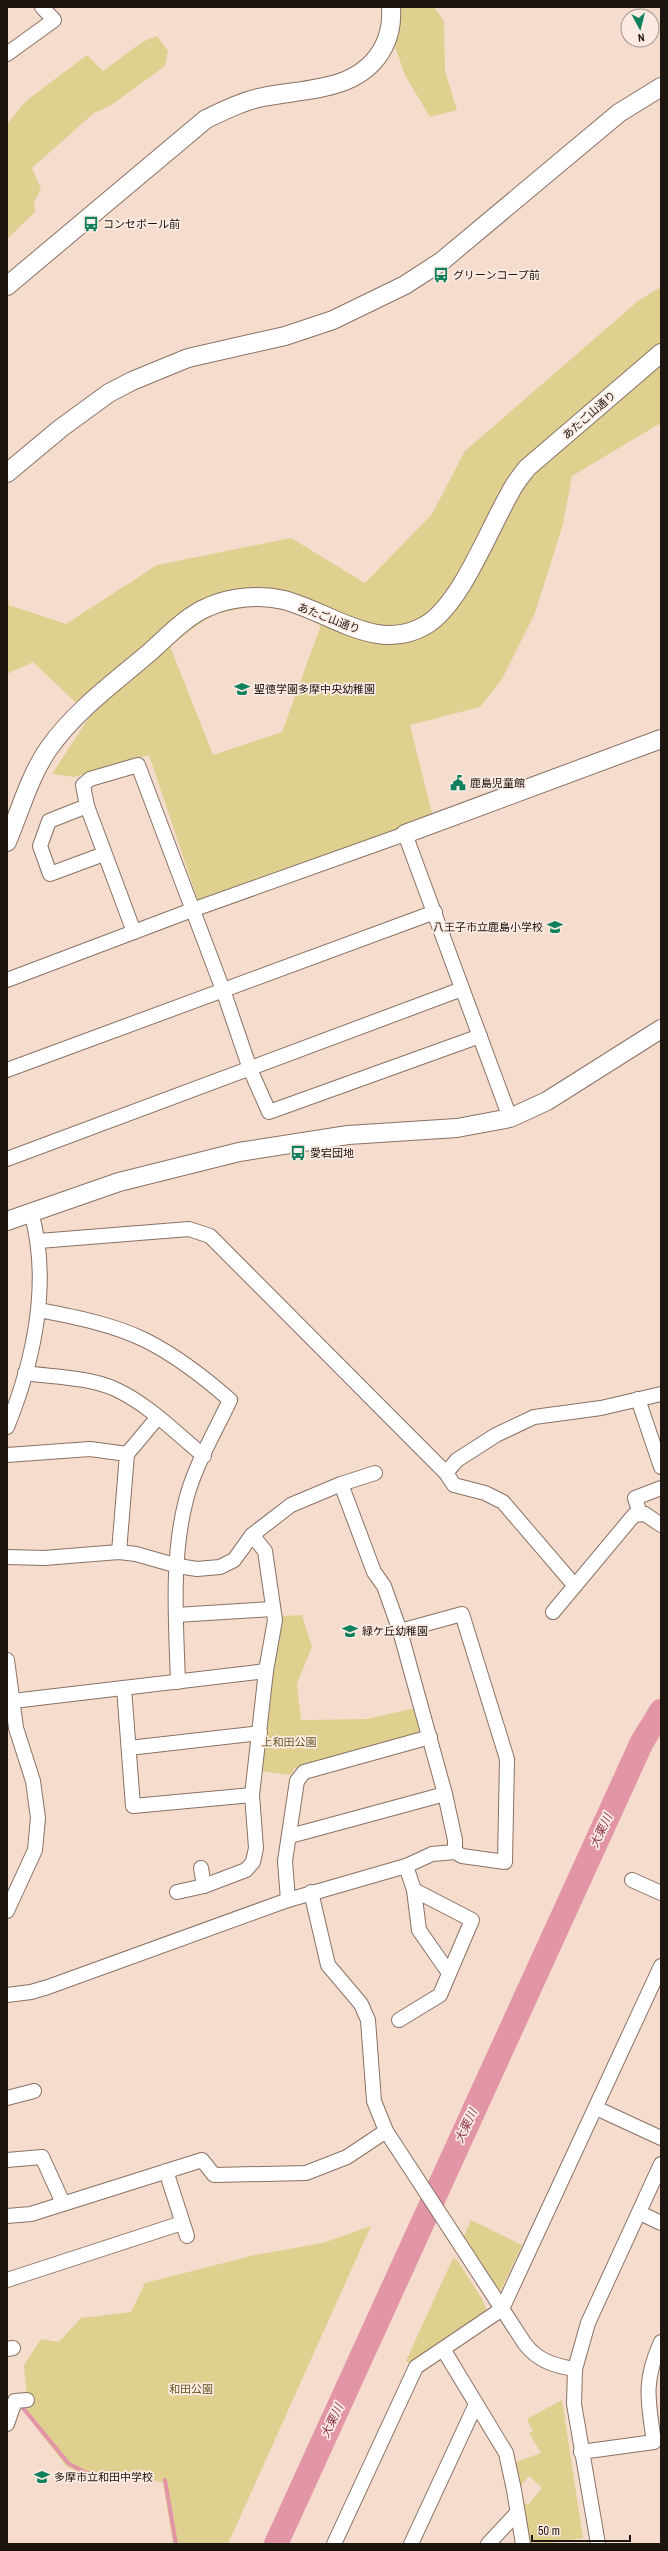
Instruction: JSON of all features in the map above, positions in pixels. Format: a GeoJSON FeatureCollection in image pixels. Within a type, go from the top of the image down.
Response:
{"type":"FeatureCollection","features":[{"type":"Feature","properties":{"kind":"street"},"geometry":{"type":"LineString","coordinates":[[7,54],[54,20],[42,7]]}},
{"type":"Feature","properties":{"kind":"street"},"geometry":{"type":"LineString","coordinates":[[7,286],[206,119],[234,105],[262,97],[332,86],[358,75],[377,59],[390,34],[391,7]]}},
{"type":"Feature","properties":{"kind":"street"},"geometry":{"type":"LineString","coordinates":[[7,473],[61,428],[109,393],[132,381],[188,358],[285,336],[332,320],[405,286],[442,261],[619,113],[661,87]]}},
{"type":"Feature","properties":{"kind":"street","name":"あたご山通り"},"geometry":{"type":"LineString","coordinates":[[7,842],[36,770],[70,721],[180,625],[207,607],[234,600],[259,597],[284,600],[362,631],[387,636],[408,633],[427,625],[441,613],[456,594],[510,491],[526,468],[661,353]]}},
{"type":"Feature","properties":{"kind":"street"},"geometry":{"type":"LineString","coordinates":[[7,980],[192,910],[405,834],[661,739]]}},
{"type":"Feature","properties":{"kind":"street"},"geometry":{"type":"LineString","coordinates":[[134,932],[87,806],[83,785],[90,779],[138,764],[223,990],[250,1069],[269,1112],[480,1036]]}},
{"type":"Feature","properties":{"kind":"street"},"geometry":{"type":"LineString","coordinates":[[87,806],[49,822],[40,846],[50,874],[104,854]]}},
{"type":"Feature","properties":{"kind":"street"},"geometry":{"type":"LineString","coordinates":[[405,834],[510,1118]]}},
{"type":"Feature","properties":{"kind":"street"},"geometry":{"type":"LineString","coordinates":[[7,1070],[435,912]]}},
{"type":"Feature","properties":{"kind":"street"},"geometry":{"type":"LineString","coordinates":[[7,1159],[462,989]]}},
{"type":"Feature","properties":{"kind":"street"},"geometry":{"type":"LineString","coordinates":[[7,1221],[119,1182],[239,1152],[348,1135],[457,1128],[510,1118],[547,1101],[661,1029]]}},
{"type":"Feature","properties":{"kind":"street"},"geometry":{"type":"LineString","coordinates":[[8,1424],[25,1373],[39,1310],[39,1241],[31,1212]]}},
{"type":"Feature","properties":{"kind":"street"},"geometry":{"type":"LineString","coordinates":[[39,1241],[189,1229],[210,1236],[446,1473],[454,1485],[485,1493],[502,1502],[575,1586]]}},
{"type":"Feature","properties":{"kind":"street"},"geometry":{"type":"LineString","coordinates":[[39,1310],[103,1324],[145,1340],[211,1383],[230,1400],[204,1456],[186,1500],[178,1566],[176,1615],[178,1682]]}},
{"type":"Feature","properties":{"kind":"street"},"geometry":{"type":"LineString","coordinates":[[25,1373],[96,1383],[115,1389],[134,1399],[158,1417],[204,1456]]}},
{"type":"Feature","properties":{"kind":"street"},"geometry":{"type":"LineString","coordinates":[[446,1473],[457,1460],[496,1435],[534,1417],[601,1408],[661,1394]]}},
{"type":"Feature","properties":{"kind":"street"},"geometry":{"type":"LineString","coordinates":[[638,1399],[661,1467]]}},
{"type":"Feature","properties":{"kind":"street"},"geometry":{"type":"LineString","coordinates":[[120,1552],[127,1454],[158,1417]]}},
{"type":"Feature","properties":{"kind":"street"},"geometry":{"type":"LineString","coordinates":[[7,1455],[90,1449],[127,1454]]}},
{"type":"Feature","properties":{"kind":"street"},"geometry":{"type":"LineString","coordinates":[[7,1557],[57,1558],[120,1552],[136,1554],[178,1566],[197,1569],[220,1567],[234,1560],[252,1535],[291,1506],[341,1484],[375,1473]]}},
{"type":"Feature","properties":{"kind":"street"},"geometry":{"type":"LineString","coordinates":[[341,1484],[374,1572],[384,1586],[400,1631],[445,1794],[455,1840],[455,1852]]}},
{"type":"Feature","properties":{"kind":"street"},"geometry":{"type":"LineString","coordinates":[[640,1514],[635,1498],[661,1488]]}},
{"type":"Feature","properties":{"kind":"street"},"geometry":{"type":"LineString","coordinates":[[553,1612],[634,1515],[645,1514],[661,1525]]}},
{"type":"Feature","properties":{"kind":"street"},"geometry":{"type":"LineString","coordinates":[[177,1892],[204,1886],[246,1870],[253,1862],[256,1848],[252,1795],[266,1672],[275,1620],[272,1609],[265,1551],[252,1535]]}},
{"type":"Feature","properties":{"kind":"street"},"geometry":{"type":"LineString","coordinates":[[176,1615],[272,1609]]}},
{"type":"Feature","properties":{"kind":"street"},"geometry":{"type":"LineString","coordinates":[[7,1995],[31,1992],[48,1987],[311,1892],[406,1866],[432,1854],[455,1852],[462,1856],[505,1862],[507,1759],[462,1614],[400,1631]]}},
{"type":"Feature","properties":{"kind":"street"},"geometry":{"type":"LineString","coordinates":[[7,1660],[16,1728],[32,1781],[38,1818],[35,1850],[7,1911]]}},
{"type":"Feature","properties":{"kind":"street"},"geometry":{"type":"LineString","coordinates":[[13,1702],[266,1672]]}},
{"type":"Feature","properties":{"kind":"street"},"geometry":{"type":"LineString","coordinates":[[124,1688],[133,1806],[252,1795]]}},
{"type":"Feature","properties":{"kind":"street"},"geometry":{"type":"LineString","coordinates":[[129,1748],[260,1733]]}},
{"type":"Feature","properties":{"kind":"street"},"geometry":{"type":"LineString","coordinates":[[288,1900],[285,1861],[290,1836],[297,1781],[304,1772],[430,1737]]}},
{"type":"Feature","properties":{"kind":"street"},"geometry":{"type":"LineString","coordinates":[[290,1836],[445,1794]]}},
{"type":"Feature","properties":{"kind":"street"},"geometry":{"type":"LineString","coordinates":[[406,1866],[414,1890],[419,1930],[449,1973]]}},
{"type":"Feature","properties":{"kind":"street"},"geometry":{"type":"LineString","coordinates":[[201,1868],[204,1886]]}},
{"type":"Feature","properties":{"kind":"street"},"geometry":{"type":"LineString","coordinates":[[632,1880],[661,1893]]}},
{"type":"Feature","properties":{"kind":"street"},"geometry":{"type":"LineString","coordinates":[[399,2020],[440,1995],[472,1920],[414,1890]]}},
{"type":"Feature","properties":{"kind":"street"},"geometry":{"type":"LineString","coordinates":[[311,1892],[328,1966],[361,2004],[368,2020],[374,2101],[386,2131],[524,2344],[536,2356],[557,2366],[575,2369]]}},
{"type":"Feature","properties":{"kind":"street"},"geometry":{"type":"LineString","coordinates":[[334,2544],[416,2367],[502,2309],[661,1966]]}},
{"type":"Feature","properties":{"kind":"street"},"geometry":{"type":"LineString","coordinates":[[7,2098],[34,2091]]}},
{"type":"Feature","properties":{"kind":"street"},"geometry":{"type":"LineString","coordinates":[[596,2108],[661,2138]]}},
{"type":"Feature","properties":{"kind":"street"},"geometry":{"type":"LineString","coordinates":[[7,2216],[31,2214],[202,2160],[214,2175],[306,2172],[347,2157],[386,2131]]}},
{"type":"Feature","properties":{"kind":"street"},"geometry":{"type":"LineString","coordinates":[[7,2160],[42,2157],[63,2203]]}},
{"type":"Feature","properties":{"kind":"street"},"geometry":{"type":"LineString","coordinates":[[598,2544],[581,2452],[574,2404],[575,2369],[591,2317],[640,2213],[661,2164]]}},
{"type":"Feature","properties":{"kind":"street"},"geometry":{"type":"LineString","coordinates":[[7,2280],[184,2230],[166,2171]]}},
{"type":"Feature","properties":{"kind":"street"},"geometry":{"type":"LineString","coordinates":[[640,2213],[661,2223]]}},
{"type":"Feature","properties":{"kind":"street"},"geometry":{"type":"LineString","coordinates":[[581,2452],[654,2442],[646,2392],[652,2361],[661,2342]]}},
{"type":"Feature","properties":{"kind":"street"},"geometry":{"type":"LineString","coordinates":[[443,2349],[506,2453],[523,2544]]}},
{"type":"Feature","properties":{"kind":"street"},"geometry":{"type":"LineString","coordinates":[[7,2424],[15,2401],[27,2400]]}},
{"type":"Feature","properties":{"kind":"street"},"geometry":{"type":"LineString","coordinates":[[412,2544],[476,2404]]}},
{"type":"Feature","properties":{"kind":"street"},"geometry":{"type":"LineString","coordinates":[[488,2544],[517,2513]]}},
{"type":"Feature","properties":{"kind":"green space"},"geometry":{"type":"Polygon","coordinates":[[[394,7],[434,7],[444,21],[445,71],[457,110],[430,117],[405,75],[393,41],[394,7]]]}},
{"type":"Feature","properties":{"kind":"green space"},"geometry":{"type":"Polygon","coordinates":[[[157,36],[168,51],[165,66],[110,106],[94,113],[32,168],[41,189],[34,202],[35,212],[7,239],[7,124],[27,100],[87,55],[103,71],[142,42],[157,36]]]}},
{"type":"Feature","properties":{"kind":"green space"},"geometry":{"type":"Polygon","coordinates":[[[661,287],[661,423],[572,476],[563,524],[535,613],[502,679],[480,707],[410,725],[433,817],[198,901],[149,755],[74,777],[52,774],[90,716],[33,662],[7,674],[7,590],[9,605],[66,624],[157,565],[291,538],[365,583],[432,514],[465,451],[638,301],[661,287]],[[254,606],[215,614],[170,646],[213,755],[282,732],[321,625],[284,608],[254,606]]]}},
{"type":"Feature","properties":{"kind":"green space","name":"上和田公園"},"geometry":{"type":"Polygon","coordinates":[[[302,1615],[312,1647],[297,1684],[301,1720],[367,1719],[415,1708],[422,1729],[418,1734],[293,1769],[293,1772],[290,1775],[261,1771],[279,1616],[302,1615]]]}},
{"type":"Feature","properties":{"kind":"green space"},"geometry":{"type":"Polygon","coordinates":[[[471,2220],[522,2245],[501,2290],[496,2291],[462,2240],[471,2220]]]}},
{"type":"Feature","properties":{"kind":"green space","name":"和田公園"},"geometry":{"type":"Polygon","coordinates":[[[371,2226],[228,2544],[173,2544],[163,2482],[89,2476],[67,2467],[21,2408],[27,2400],[24,2365],[41,2339],[59,2342],[81,2318],[131,2312],[145,2283],[255,2255],[323,2243],[371,2226]]]}},
{"type":"Feature","properties":{"kind":"green space"},"geometry":{"type":"Polygon","coordinates":[[[453,2258],[457,2260],[482,2299],[488,2313],[409,2363],[406,2361],[453,2258]]]}},
{"type":"Feature","properties":{"kind":"green space"},"geometry":{"type":"Polygon","coordinates":[[[562,2400],[583,2538],[546,2544],[528,2544],[520,2499],[528,2505],[542,2488],[529,2476],[519,2488],[513,2463],[541,2453],[529,2433],[533,2431],[527,2419],[562,2400]]]}},
{"type":"Feature","properties":{"kind":"waterway","name":"大栗川"},"geometry":{"type":"LineString","coordinates":[[276,2544],[642,1742],[661,1711]]}},
{"type":"Feature","properties":{"kind":"waterway"},"geometry":{"type":"LineString","coordinates":[[23,2408],[69,2464],[87,2473],[150,2478]]}},
{"type":"Feature","properties":{"kind":"waterway"},"geometry":{"type":"LineString","coordinates":[[165,2480],[176,2544]]}},
{"type":"Feature","properties":{"kind":"place","name":"コンセボール前"},"geometry":{"type":"Point","coordinates":[91,224]}},
{"type":"Feature","properties":{"kind":"place","name":"グリーンコープ前"},"geometry":{"type":"Point","coordinates":[441,275]}},
{"type":"Feature","properties":{"kind":"place","name":"聖徳学園多摩中央幼稚園"},"geometry":{"type":"Point","coordinates":[242,689]}},
{"type":"Feature","properties":{"kind":"place","name":"鹿島児童館"},"geometry":{"type":"Point","coordinates":[458,783]}},
{"type":"Feature","properties":{"kind":"place","name":"八王子市立鹿島小学校"},"geometry":{"type":"Point","coordinates":[555,927]}},
{"type":"Feature","properties":{"kind":"place","name":"愛宕団地"},"geometry":{"type":"Point","coordinates":[298,1153]}},
{"type":"Feature","properties":{"kind":"place","name":"緑ケ丘幼稚園"},"geometry":{"type":"Point","coordinates":[350,1631]}},
{"type":"Feature","properties":{"kind":"place","name":"多摩市立和田中学校"},"geometry":{"type":"Point","coordinates":[42,2477]}}]}
